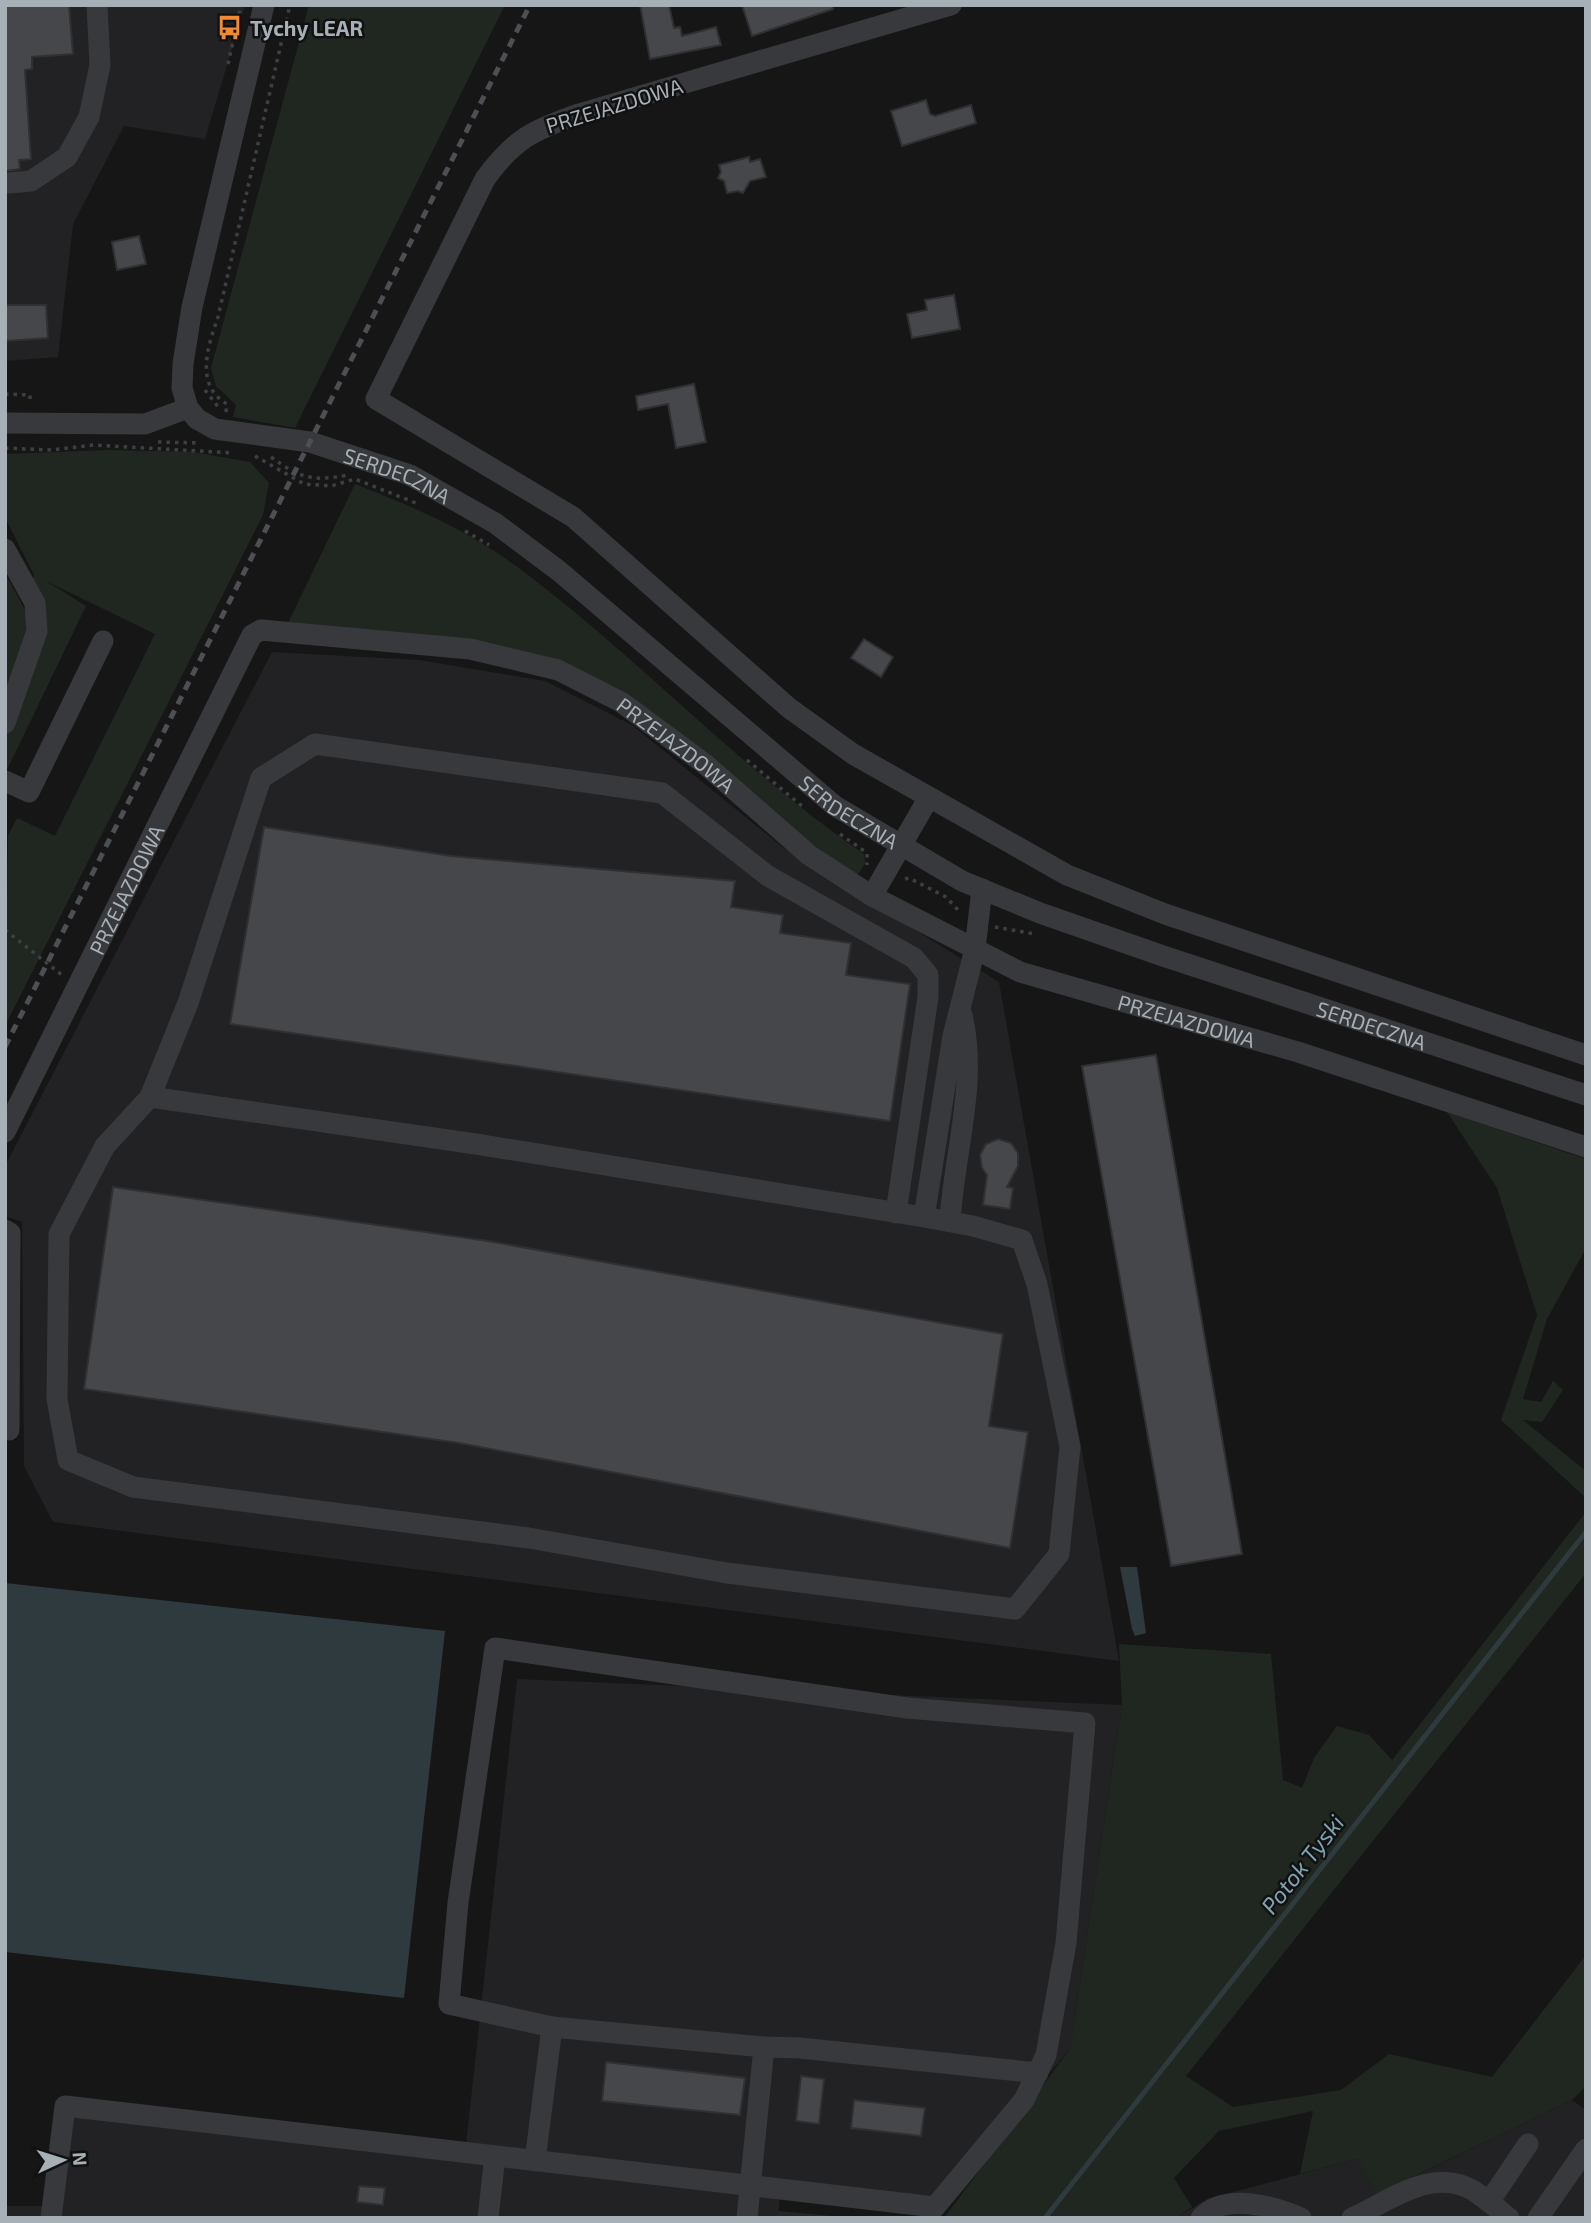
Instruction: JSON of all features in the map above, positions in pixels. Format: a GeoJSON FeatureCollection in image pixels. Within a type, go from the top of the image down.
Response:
{"type":"FeatureCollection","features":[{"type":"Feature","properties":{"kind":"street"},"geometry":{"type":"LineString","coordinates":[[9,183],[32,181],[67,157],[89,117],[100,65],[97,5]]}},
{"type":"Feature","properties":{"kind":"street"},"geometry":{"type":"LineString","coordinates":[[5,423],[145,424],[188,408],[182,388],[192,307],[264,5]]}},
{"type":"Feature","properties":{"kind":"street","name":"PRZEJAZDOWA"},"geometry":{"type":"LineString","coordinates":[[928,799],[853,754],[789,708],[573,517],[376,398],[395,354],[485,179],[506,150],[540,127],[951,5]]}},
{"type":"Feature","properties":{"kind":"street","name":"SERDECZNA"},"geometry":{"type":"LineString","coordinates":[[188,408],[197,419],[222,430],[310,442],[410,475],[495,523],[559,571],[835,806],[899,847],[982,890],[1163,956],[1586,1095]]}},
{"type":"Feature","properties":{"kind":"street"},"geometry":{"type":"LineString","coordinates":[[5,549],[35,603],[37,631],[5,723]]}},
{"type":"Feature","properties":{"kind":"street","name":"PRZEJAZDOWA"},"geometry":{"type":"LineString","coordinates":[[5,1132],[252,635],[261,629],[470,649],[558,670],[621,702],[705,764],[809,855],[872,895],[1020,972],[1298,1052],[1586,1147]]}},
{"type":"Feature","properties":{"kind":"street"},"geometry":{"type":"LineString","coordinates":[[5,781],[29,792],[103,641]]}},
{"type":"Feature","properties":{"kind":"street"},"geometry":{"type":"LineString","coordinates":[[150,1097],[476,1144],[896,1213],[950,1221],[1022,1240],[1037,1284],[1070,1447],[1059,1553],[1015,1609],[727,1573],[528,1538],[134,1487],[68,1460],[57,1399],[60,1234],[105,1146],[150,1097],[188,1003],[261,778],[315,744],[662,793],[768,876],[914,958],[928,975],[928,997],[896,1213]]}},
{"type":"Feature","properties":{"kind":"street"},"geometry":{"type":"LineString","coordinates":[[872,895],[928,799],[1079,880],[1165,914],[1586,1055]]}},
{"type":"Feature","properties":{"kind":"street"},"geometry":{"type":"LineString","coordinates":[[924,1217],[953,1036],[962,1012],[975,949],[982,890]]}},
{"type":"Feature","properties":{"kind":"street"},"geometry":{"type":"LineString","coordinates":[[950,1221],[953,1177],[964,1125],[967,1037],[962,1012]]}},
{"type":"Feature","properties":{"kind":"street"},"geometry":{"type":"LineString","coordinates":[[5,1230],[10,1233],[9,1430]]}},
{"type":"Feature","properties":{"kind":"street"},"geometry":{"type":"LineString","coordinates":[[51,2218],[65,2106],[935,2207],[1024,2100],[1038,2073],[1046,2055],[1066,1944],[1085,1723],[907,1708],[495,1648],[458,1903],[449,2004],[552,2027],[800,2048],[1038,2073]]}},
{"type":"Feature","properties":{"kind":"street"},"geometry":{"type":"LineString","coordinates":[[535,2161],[552,2027]]}},
{"type":"Feature","properties":{"kind":"street"},"geometry":{"type":"LineString","coordinates":[[747,2218],[764,2047]]}},
{"type":"Feature","properties":{"kind":"street"},"geometry":{"type":"LineString","coordinates":[[1489,2202],[1528,2144]]}},
{"type":"Feature","properties":{"kind":"street"},"geometry":{"type":"LineString","coordinates":[[1538,2218],[1586,2149]]}},
{"type":"Feature","properties":{"kind":"street"},"geometry":{"type":"LineString","coordinates":[[488,2218],[495,2156]]}},
{"type":"Feature","properties":{"kind":"street"},"geometry":{"type":"LineString","coordinates":[[1352,2218],[1429,2182],[1453,2183],[1473,2190],[1509,2218]]}},
{"type":"Feature","properties":{"kind":"street"},"geometry":{"type":"LineString","coordinates":[[1201,2218],[1227,2205],[1257,2205],[1301,2218]]}},
{"type":"Feature","properties":{"kind":"path"},"geometry":{"type":"LineString","coordinates":[[222,430],[227,404],[209,385],[205,367],[208,346],[218,317],[290,5]]}},
{"type":"Feature","properties":{"kind":"path"},"geometry":{"type":"LineString","coordinates":[[5,930],[77,987]]}},
{"type":"Feature","properties":{"kind":"shaded area"},"geometry":{"type":"Polygon","coordinates":[[[5,5],[245,5],[205,139],[124,126],[73,224],[58,357],[5,361],[5,5]]]}},
{"type":"Feature","properties":{"kind":"shaded area"},"geometry":{"type":"Polygon","coordinates":[[[309,5],[505,5],[295,428],[233,417],[236,405],[216,386],[211,368],[309,5]]]}},
{"type":"Feature","properties":{"kind":"shaded area"},"geometry":{"type":"Polygon","coordinates":[[[111,450],[193,452],[250,462],[269,483],[263,515],[5,1026],[8,836],[17,818],[55,836],[155,634],[46,581],[86,606],[5,774],[5,573],[26,612],[34,575],[5,517],[5,454],[111,450]]]}},
{"type":"Feature","properties":{"kind":"shaded area"},"geometry":{"type":"Polygon","coordinates":[[[355,484],[416,509],[475,539],[512,563],[557,598],[773,785],[864,854],[865,863],[857,876],[561,665],[286,627],[355,484]]]}},
{"type":"Feature","properties":{"kind":"shaded area"},"geometry":{"type":"Polygon","coordinates":[[[272,652],[419,660],[545,681],[632,725],[785,849],[999,982],[1119,1661],[53,1522],[24,1466],[22,1222],[5,1216],[5,1166],[272,652]]]}},
{"type":"Feature","properties":{"kind":"shaded area"},"geometry":{"type":"Polygon","coordinates":[[[1447,1112],[1586,1159],[1586,1248],[1547,1319],[1523,1399],[1541,1402],[1553,1381],[1563,1390],[1542,1422],[1523,1420],[1586,1471],[1586,1498],[1501,1420],[1537,1315],[1497,1188],[1447,1112]]]}},
{"type":"Feature","properties":{"kind":"shaded area"},"geometry":{"type":"Polygon","coordinates":[[[1586,1512],[1586,1573],[1186,2076],[1233,2107],[1341,2090],[1389,2054],[1492,2077],[1586,1955],[1586,2086],[1572,2100],[1377,2194],[1357,2159],[1300,2174],[1313,2111],[1219,2131],[1174,2178],[1192,2207],[1176,2218],[944,2218],[1070,2049],[1122,1705],[1119,1644],[1271,1654],[1283,1780],[1302,1788],[1314,1758],[1337,1726],[1369,1735],[1392,1760],[1586,1512]]]}},
{"type":"Feature","properties":{"kind":"shaded area"},"geometry":{"type":"Polygon","coordinates":[[[1120,1567],[1137,1567],[1146,1633],[1135,1636],[1132,1629],[1120,1567]]]}},
{"type":"Feature","properties":{"kind":"shaded area"},"geometry":{"type":"Polygon","coordinates":[[[5,1583],[445,1631],[404,1998],[5,1952],[5,1583]]]}},
{"type":"Feature","properties":{"kind":"shaded area"},"geometry":{"type":"Polygon","coordinates":[[[517,1679],[1122,1705],[1070,2049],[935,2207],[780,2190],[778,2218],[5,2218],[5,2206],[52,2206],[65,2106],[465,2154],[517,1679]]]}},
{"type":"Feature","properties":{"kind":"shaded area"},"geometry":{"type":"Polygon","coordinates":[[[1572,2100],[1586,2110],[1586,2218],[1176,2218],[1207,2199],[1357,2159],[1378,2194],[1572,2100]]]}},
{"type":"Feature","properties":{"kind":"shaded area"},"geometry":{"type":"Polygon","coordinates":[[[778,2211],[856,2218],[778,2218],[778,2211]]]}},
{"type":"Feature","properties":{"kind":"building"},"geometry":{"type":"Polygon","coordinates":[[[5,5],[69,5],[73,54],[32,57],[32,69],[25,70],[31,159],[19,160],[20,169],[5,171],[5,5]]]}},
{"type":"Feature","properties":{"kind":"building"},"geometry":{"type":"Polygon","coordinates":[[[640,5],[669,5],[674,28],[680,27],[682,36],[716,27],[721,45],[650,59],[640,5]]]}},
{"type":"Feature","properties":{"kind":"building"},"geometry":{"type":"Polygon","coordinates":[[[742,5],[832,5],[833,9],[752,36],[742,5]]]}},
{"type":"Feature","properties":{"kind":"building"},"geometry":{"type":"Polygon","coordinates":[[[926,100],[930,114],[935,116],[971,105],[976,123],[902,146],[891,111],[926,100]]]}},
{"type":"Feature","properties":{"kind":"building"},"geometry":{"type":"Polygon","coordinates":[[[749,157],[750,162],[760,159],[766,177],[750,181],[743,193],[727,193],[724,181],[718,178],[721,172],[719,165],[749,157]]]}},
{"type":"Feature","properties":{"kind":"building"},"geometry":{"type":"Polygon","coordinates":[[[139,236],[146,264],[117,270],[112,242],[139,236]]]}},
{"type":"Feature","properties":{"kind":"building"},"geometry":{"type":"Polygon","coordinates":[[[954,295],[960,329],[912,338],[907,314],[927,310],[925,300],[954,295]]]}},
{"type":"Feature","properties":{"kind":"building"},"geometry":{"type":"Polygon","coordinates":[[[5,305],[46,305],[48,338],[5,341],[5,305]]]}},
{"type":"Feature","properties":{"kind":"building"},"geometry":{"type":"Polygon","coordinates":[[[694,384],[706,442],[676,448],[668,404],[638,410],[636,396],[694,384]]]}},
{"type":"Feature","properties":{"kind":"building"},"geometry":{"type":"Polygon","coordinates":[[[864,639],[893,657],[881,677],[851,658],[864,639]]]}},
{"type":"Feature","properties":{"kind":"building"},"geometry":{"type":"Polygon","coordinates":[[[264,827],[451,856],[735,881],[731,907],[783,915],[780,933],[851,943],[846,975],[910,984],[890,1121],[230,1024],[264,827]]]}},
{"type":"Feature","properties":{"kind":"building"},"geometry":{"type":"Polygon","coordinates":[[[1156,1055],[1242,1554],[1171,1566],[1082,1066],[1156,1055]]]}},
{"type":"Feature","properties":{"kind":"building"},"geometry":{"type":"Polygon","coordinates":[[[998,1139],[1011,1143],[1018,1153],[1018,1166],[1007,1187],[1013,1188],[1010,1209],[983,1205],[987,1175],[982,1168],[980,1155],[986,1144],[998,1139]]]}},
{"type":"Feature","properties":{"kind":"building"},"geometry":{"type":"Polygon","coordinates":[[[113,1187],[488,1241],[1003,1334],[989,1426],[1028,1432],[1010,1548],[459,1443],[84,1389],[113,1187]]]}},
{"type":"Feature","properties":{"kind":"building"},"geometry":{"type":"Polygon","coordinates":[[[606,2062],[745,2078],[740,2115],[602,2101],[606,2062]]]}},
{"type":"Feature","properties":{"kind":"building"},"geometry":{"type":"Polygon","coordinates":[[[801,2076],[824,2079],[819,2124],[796,2121],[801,2076]]]}},
{"type":"Feature","properties":{"kind":"building"},"geometry":{"type":"Polygon","coordinates":[[[854,2100],[925,2108],[921,2136],[851,2128],[854,2100]]]}},
{"type":"Feature","properties":{"kind":"building"},"geometry":{"type":"Polygon","coordinates":[[[359,2186],[385,2188],[383,2205],[357,2202],[359,2186]]]}},
{"type":"Feature","properties":{"kind":"waterway","name":"Potok Tyski"},"geometry":{"type":"LineString","coordinates":[[1045,2218],[1586,1532]]}},
{"type":"Feature","properties":{"kind":"railway"},"geometry":{"type":"LineString","coordinates":[[5,1047],[530,5]]}},
{"type":"Feature","properties":{"kind":"place","name":"Tychy LEAR"},"geometry":{"type":"Point","coordinates":[230,27]}}]}
